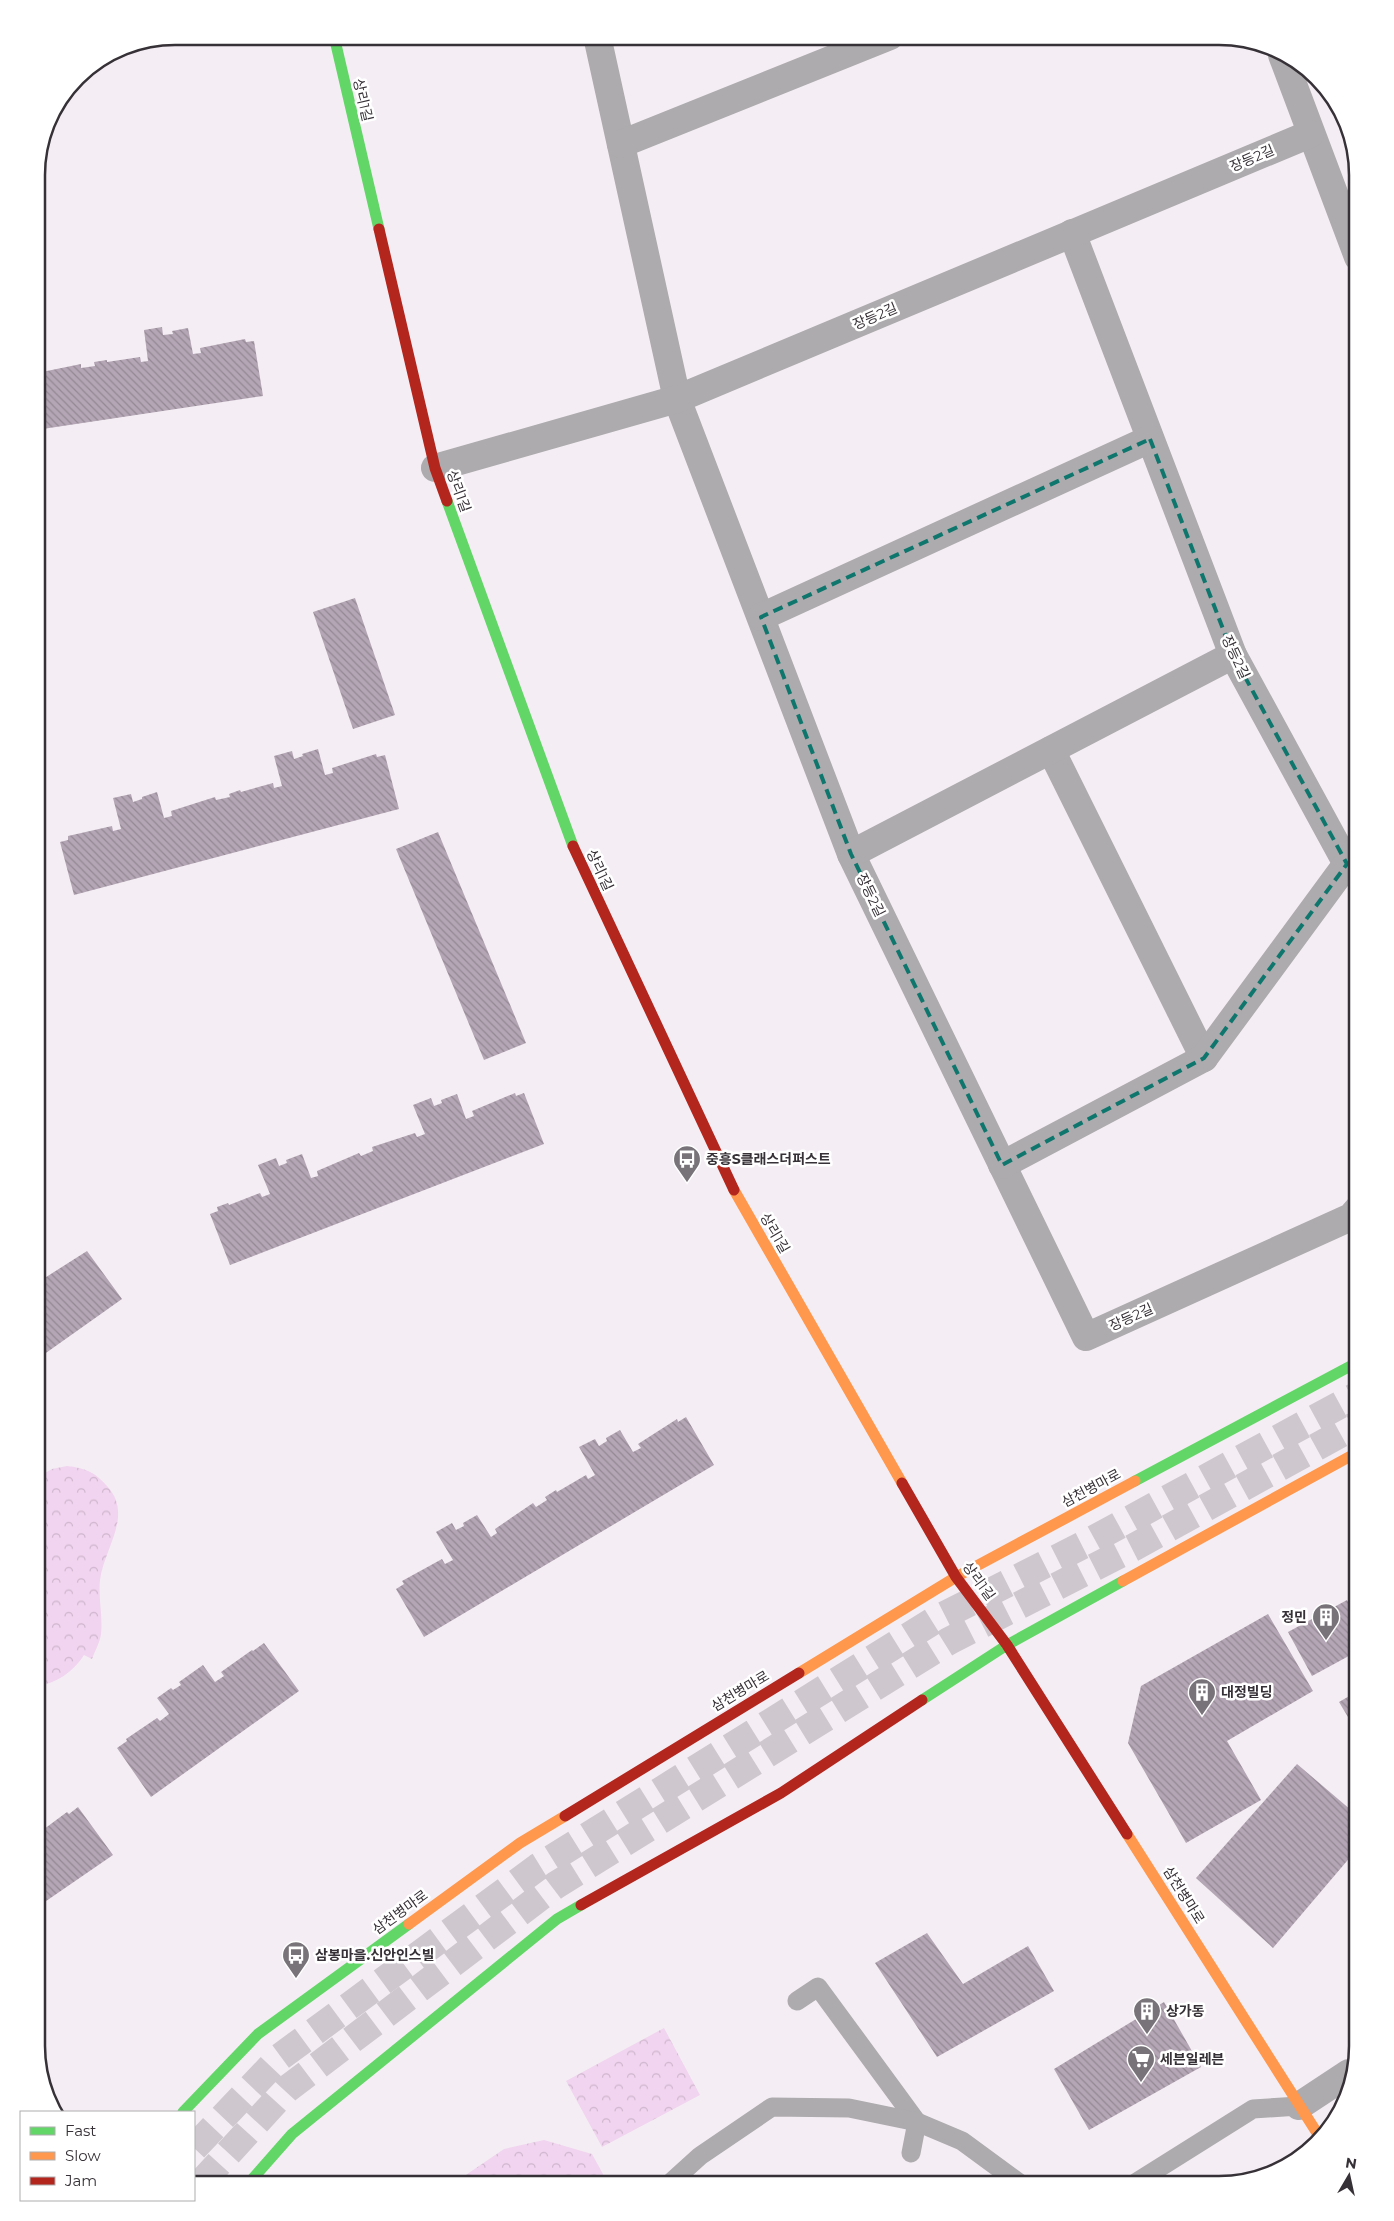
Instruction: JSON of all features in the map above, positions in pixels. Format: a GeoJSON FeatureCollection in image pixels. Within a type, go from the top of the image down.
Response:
{"type":"FeatureCollection","features":[{"type":"Feature","properties":{"kind":"main road","name":"상리1길"},"geometry":{"type":"LineString","coordinates":[[336,45],[435,468],[575,852],[743,1208],[956,1577],[1007,1645]]}},
{"type":"Feature","properties":{"kind":"main road","name":"삼천병마로"},"geometry":{"type":"LineString","coordinates":[[185,2111],[258,2034],[520,1843],[956,1577],[1349,1367]]}},
{"type":"Feature","properties":{"kind":"main road"},"geometry":{"type":"LineString","coordinates":[[255,2176],[292,2134],[557,1919],[781,1793],[1007,1645],[1349,1457]]}},
{"type":"Feature","properties":{"kind":"main road","name":"삼천병마로"},"geometry":{"type":"LineString","coordinates":[[1007,1645],[1317,2132]]}},
{"type":"Feature","properties":{"kind":"street","name":"장등2길"},"geometry":{"type":"LineString","coordinates":[[599,45],[677,399],[851,854],[1086,1337],[1349,1215]]}},
{"type":"Feature","properties":{"kind":"street"},"geometry":{"type":"LineString","coordinates":[[621,144],[868,45]]}},
{"type":"Feature","properties":{"kind":"street"},"geometry":{"type":"LineString","coordinates":[[1285,63],[1349,234]]}},
{"type":"Feature","properties":{"kind":"street","name":"장등2길"},"geometry":{"type":"LineString","coordinates":[[435,468],[677,399],[1310,134]]}},
{"type":"Feature","properties":{"kind":"street","name":"장등2길"},"geometry":{"type":"LineString","coordinates":[[1072,233],[1233,655],[1349,852]]}},
{"type":"Feature","properties":{"kind":"street"},"geometry":{"type":"LineString","coordinates":[[761,617],[1150,439]]}},
{"type":"Feature","properties":{"kind":"street"},"geometry":{"type":"LineString","coordinates":[[851,854],[1233,655]]}},
{"type":"Feature","properties":{"kind":"street"},"geometry":{"type":"LineString","coordinates":[[1051,750],[1204,1058]]}},
{"type":"Feature","properties":{"kind":"street","name":"장등2길"},"geometry":{"type":"LineString","coordinates":[[1002,1165],[1204,1058],[1349,861]]}},
{"type":"Feature","properties":{"kind":"street"},"geometry":{"type":"LineString","coordinates":[[1299,2106],[1346,2075]]}},
{"type":"Feature","properties":{"kind":"lane"},"geometry":{"type":"LineString","coordinates":[[797,2001],[818,1987],[917,2122],[911,2153]]}},
{"type":"Feature","properties":{"kind":"lane"},"geometry":{"type":"LineString","coordinates":[[1147,2176],[1253,2110],[1299,2106]]}},
{"type":"Feature","properties":{"kind":"lane"},"geometry":{"type":"LineString","coordinates":[[678,2176],[700,2156],[772,2107],[848,2108],[917,2122],[962,2141],[1010,2176]]}},
{"type":"Feature","properties":{"kind":"highlighted area"},"geometry":{"type":"Polygon","coordinates":[[[1150,439],[1233,655],[1347,864],[1204,1058],[1002,1165],[851,854],[761,617],[1150,439]]]}},
{"type":"Feature","properties":{"kind":"green space"},"geometry":{"type":"Polygon","coordinates":[[[67,1466],[79,1468],[89,1471],[98,1477],[115,1497],[118,1508],[118,1520],[100,1580],[101,1634],[92,1659],[84,1655],[69,1672],[57,1680],[45,1684],[45,1473],[52,1469],[67,1466]]]}},
{"type":"Feature","properties":{"kind":"green space"},"geometry":{"type":"Polygon","coordinates":[[[664,2028],[700,2095],[602,2147],[566,2081],[664,2028]]]}},
{"type":"Feature","properties":{"kind":"green space"},"geometry":{"type":"Polygon","coordinates":[[[544,2140],[592,2154],[604,2176],[464,2176],[504,2149],[544,2140]]]}},
{"type":"Feature","properties":{"kind":"building"},"geometry":{"type":"Polygon","coordinates":[[[162,327],[163,335],[173,334],[172,331],[188,328],[193,354],[201,353],[200,348],[245,339],[246,342],[254,341],[263,396],[45,429],[45,371],[81,364],[81,368],[95,366],[94,362],[107,360],[107,362],[140,357],[141,362],[148,361],[144,330],[162,327]]]}},
{"type":"Feature","properties":{"kind":"building"},"geometry":{"type":"Polygon","coordinates":[[[355,598],[395,715],[353,729],[313,612],[355,598]]]}},
{"type":"Feature","properties":{"kind":"building"},"geometry":{"type":"Polygon","coordinates":[[[318,749],[325,775],[333,773],[332,768],[376,754],[377,757],[385,755],[399,809],[74,895],[60,842],[68,840],[68,836],[112,826],[113,831],[121,829],[113,798],[131,794],[133,802],[157,792],[164,818],[172,816],[171,811],[215,797],[216,800],[230,797],[229,794],[240,790],[241,792],[273,783],[274,788],[282,786],[274,756],[292,751],[294,759],[303,756],[302,754],[318,749]]]}},
{"type":"Feature","properties":{"kind":"building"},"geometry":{"type":"Polygon","coordinates":[[[438,832],[526,1043],[484,1060],[396,849],[438,832]]]}},
{"type":"Feature","properties":{"kind":"building"},"geometry":{"type":"Polygon","coordinates":[[[515,1093],[516,1096],[524,1093],[544,1144],[230,1265],[210,1214],[218,1211],[217,1207],[228,1203],[229,1205],[260,1193],[262,1197],[270,1194],[258,1165],[276,1158],[279,1166],[287,1163],[286,1160],[302,1154],[311,1178],[318,1176],[317,1171],[359,1153],[361,1156],[373,1151],[372,1147],[415,1133],[417,1137],[425,1134],[413,1105],[431,1098],[434,1106],[442,1103],[441,1100],[457,1094],[466,1119],[474,1116],[472,1111],[515,1093]]]}},
{"type":"Feature","properties":{"kind":"building"},"geometry":{"type":"Polygon","coordinates":[[[87,1251],[122,1299],[45,1354],[45,1278],[87,1251]]]}},
{"type":"Feature","properties":{"kind":"building"},"geometry":{"type":"Polygon","coordinates":[[[686,1417],[714,1465],[424,1637],[396,1589],[404,1584],[402,1581],[442,1559],[445,1564],[453,1560],[436,1532],[452,1523],[456,1530],[464,1526],[463,1523],[477,1515],[491,1537],[497,1533],[495,1529],[533,1503],[536,1507],[547,1500],[545,1497],[556,1490],[557,1492],[586,1475],[588,1479],[595,1475],[579,1447],[595,1439],[599,1446],[607,1441],[606,1438],[620,1430],[633,1452],[641,1448],[638,1444],[677,1419],[678,1422],[686,1417]]]}},
{"type":"Feature","properties":{"kind":"building","name":"정민"},"geometry":{"type":"Polygon","coordinates":[[[1347,1600],[1349,1603],[1349,1656],[1312,1676],[1288,1632],[1347,1600]]]}},
{"type":"Feature","properties":{"kind":"building","name":"대정빌딩"},"geometry":{"type":"Polygon","coordinates":[[[1268,1614],[1313,1691],[1227,1741],[1261,1800],[1186,1843],[1128,1743],[1141,1686],[1268,1614]]]}},
{"type":"Feature","properties":{"kind":"building"},"geometry":{"type":"Polygon","coordinates":[[[264,1643],[299,1691],[151,1797],[117,1748],[127,1741],[126,1739],[157,1718],[160,1721],[169,1714],[157,1698],[171,1688],[173,1690],[181,1685],[179,1682],[203,1665],[215,1682],[224,1676],[221,1672],[264,1643]]]}},
{"type":"Feature","properties":{"kind":"building"},"geometry":{"type":"Polygon","coordinates":[[[1349,1696],[1349,1719],[1339,1702],[1349,1696]]]}},
{"type":"Feature","properties":{"kind":"building"},"geometry":{"type":"Polygon","coordinates":[[[1297,1764],[1349,1808],[1349,1859],[1273,1948],[1196,1878],[1297,1764]]]}},
{"type":"Feature","properties":{"kind":"building"},"geometry":{"type":"Polygon","coordinates":[[[78,1807],[113,1855],[45,1902],[45,1828],[67,1812],[69,1814],[78,1807]]]}},
{"type":"Feature","properties":{"kind":"building"},"geometry":{"type":"Polygon","coordinates":[[[927,1933],[963,1984],[1028,1946],[1054,1991],[937,2057],[875,1963],[927,1933]]]}},
{"type":"Feature","properties":{"kind":"building","name":"상가동"},"geometry":{"type":"Polygon","coordinates":[[[1164,2002],[1201,2067],[1089,2130],[1054,2069],[1164,2002]]]}},
{"type":"Feature","properties":{"kind":"tunnel"},"geometry":{"type":"LineString","coordinates":[[195,2147],[280,2057],[538,1867],[935,1620],[1083,1545],[1349,1400]]}},
{"type":"Feature","properties":{"kind":"tunnel"},"geometry":{"type":"LineString","coordinates":[[207,2176],[287,2089],[556,1885],[949,1641],[1136,1546],[1349,1429]]}},
{"type":"Feature","properties":{"kind":"traffic: fast"},"geometry":{"type":"LineString","coordinates":[[336,45],[379,229]]}},
{"type":"Feature","properties":{"kind":"traffic: fast"},"geometry":{"type":"LineString","coordinates":[[447,501],[573,846]]}},
{"type":"Feature","properties":{"kind":"traffic: fast"},"geometry":{"type":"LineString","coordinates":[[1135,1481],[1349,1367]]}},
{"type":"Feature","properties":{"kind":"traffic: fast"},"geometry":{"type":"LineString","coordinates":[[922,1700],[1007,1645],[1123,1581]]}},
{"type":"Feature","properties":{"kind":"traffic: fast"},"geometry":{"type":"LineString","coordinates":[[255,2176],[292,2134],[557,1919],[581,1905]]}},
{"type":"Feature","properties":{"kind":"traffic: fast"},"geometry":{"type":"LineString","coordinates":[[184,2111],[258,2034],[409,1924]]}},
{"type":"Feature","properties":{"kind":"traffic: slow"},"geometry":{"type":"LineString","coordinates":[[734,1190],[902,1483]]}},
{"type":"Feature","properties":{"kind":"traffic: slow"},"geometry":{"type":"LineString","coordinates":[[1123,1581],[1349,1457]]}},
{"type":"Feature","properties":{"kind":"traffic: slow"},"geometry":{"type":"LineString","coordinates":[[799,1673],[956,1577],[1135,1481]]}},
{"type":"Feature","properties":{"kind":"traffic: slow"},"geometry":{"type":"LineString","coordinates":[[409,1924],[520,1843],[565,1816]]}},
{"type":"Feature","properties":{"kind":"traffic: slow"},"geometry":{"type":"LineString","coordinates":[[1127,1834],[1317,2132]]}},
{"type":"Feature","properties":{"kind":"traffic: jam"},"geometry":{"type":"LineString","coordinates":[[379,229],[435,468],[447,501]]}},
{"type":"Feature","properties":{"kind":"traffic: jam"},"geometry":{"type":"LineString","coordinates":[[573,846],[734,1190]]}},
{"type":"Feature","properties":{"kind":"traffic: jam"},"geometry":{"type":"LineString","coordinates":[[902,1483],[956,1577],[1007,1645],[1127,1834]]}},
{"type":"Feature","properties":{"kind":"traffic: jam"},"geometry":{"type":"LineString","coordinates":[[565,1816],[799,1673]]}},
{"type":"Feature","properties":{"kind":"traffic: jam"},"geometry":{"type":"LineString","coordinates":[[581,1905],[781,1793],[922,1700]]}},
{"type":"Feature","properties":{"kind":"place","name":"중흥S클래스더퍼스트"},"geometry":{"type":"Point","coordinates":[687,1183]}},
{"type":"Feature","properties":{"kind":"place","name":"정민"},"geometry":{"type":"Point","coordinates":[1326,1641]}},
{"type":"Feature","properties":{"kind":"place","name":"대정빌딩"},"geometry":{"type":"Point","coordinates":[1202,1716]}},
{"type":"Feature","properties":{"kind":"place","name":"삼봉마을.신안인스빌"},"geometry":{"type":"Point","coordinates":[296,1979]}},
{"type":"Feature","properties":{"kind":"place","name":"상가동"},"geometry":{"type":"Point","coordinates":[1147,2035]}},
{"type":"Feature","properties":{"kind":"place","name":"세븐일레븐"},"geometry":{"type":"Point","coordinates":[1141,2083]}}]}
